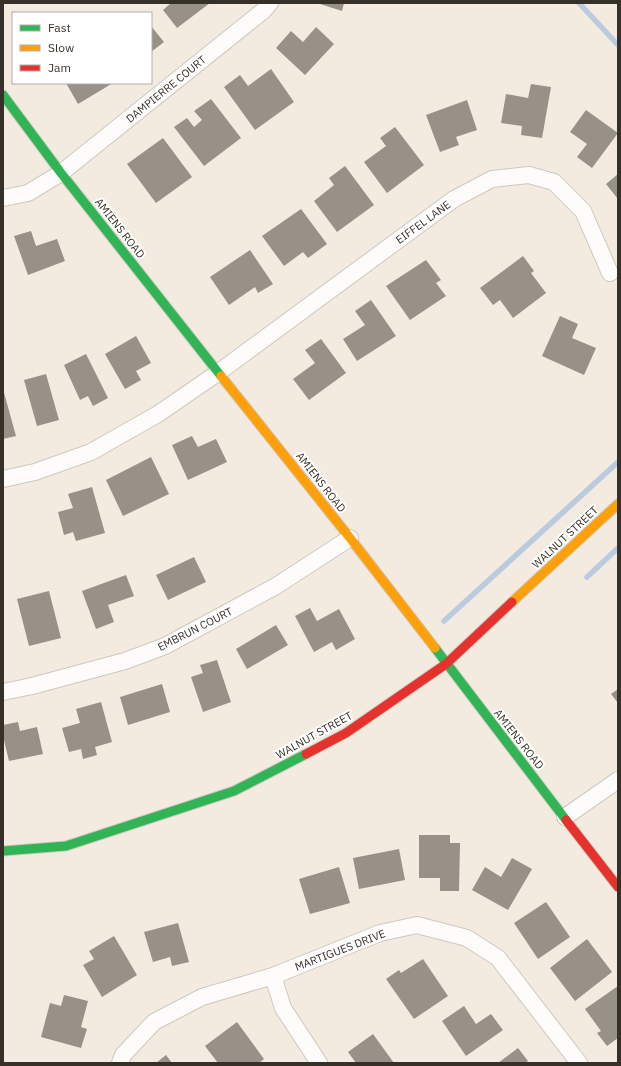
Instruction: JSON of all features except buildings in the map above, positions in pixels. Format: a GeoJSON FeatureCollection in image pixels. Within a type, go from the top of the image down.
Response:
{"type":"FeatureCollection","features":[{"type":"Feature","properties":{"kind":"street","name":"DAMPIERRE COURT"},"geometry":{"type":"LineString","coordinates":[[3,198],[28,193],[61,173],[263,11],[270,3]]}},
{"type":"Feature","properties":{"kind":"street","name":"AMIENS ROAD"},"geometry":{"type":"LineString","coordinates":[[3,95],[61,173],[350,538],[618,887]]}},
{"type":"Feature","properties":{"kind":"street","name":"EIFFEL LANE"},"geometry":{"type":"LineString","coordinates":[[219,372],[454,199],[492,179],[529,175],[554,182],[583,211],[610,273]]}},
{"type":"Feature","properties":{"kind":"street"},"geometry":{"type":"LineString","coordinates":[[3,479],[35,472],[91,452],[158,414],[219,372]]}},
{"type":"Feature","properties":{"kind":"street","name":"WALNUT STREET"},"geometry":{"type":"LineString","coordinates":[[3,851],[66,846],[234,791],[346,733],[446,664],[618,504]]}},
{"type":"Feature","properties":{"kind":"street","name":"EMBRUN COURT"},"geometry":{"type":"LineString","coordinates":[[3,692],[32,686],[125,661],[164,646],[276,586],[350,538]]}},
{"type":"Feature","properties":{"kind":"street"},"geometry":{"type":"LineString","coordinates":[[565,817],[618,780]]}},
{"type":"Feature","properties":{"kind":"street","name":"MARTIGUES DRIVE"},"geometry":{"type":"LineString","coordinates":[[120,1063],[123,1055],[154,1022],[202,997],[273,976],[380,933],[418,925],[467,938],[498,958],[579,1063]]}},
{"type":"Feature","properties":{"kind":"street"},"geometry":{"type":"LineString","coordinates":[[273,976],[283,1008],[319,1063]]}},
{"type":"Feature","properties":{"kind":"waterway"},"geometry":{"type":"LineString","coordinates":[[579,3],[618,45]]}},
{"type":"Feature","properties":{"kind":"waterway"},"geometry":{"type":"LineString","coordinates":[[444,621],[618,462]]}},
{"type":"Feature","properties":{"kind":"waterway"},"geometry":{"type":"LineString","coordinates":[[587,577],[618,548]]}},
{"type":"Feature","properties":{"kind":"traffic: fast"},"geometry":{"type":"LineString","coordinates":[[3,95],[61,173],[221,376]]}},
{"type":"Feature","properties":{"kind":"traffic: fast"},"geometry":{"type":"LineString","coordinates":[[435,648],[566,820]]}},
{"type":"Feature","properties":{"kind":"traffic: fast"},"geometry":{"type":"LineString","coordinates":[[3,851],[66,846],[234,791],[306,754]]}},
{"type":"Feature","properties":{"kind":"traffic: slow"},"geometry":{"type":"LineString","coordinates":[[221,376],[350,538],[435,648]]}},
{"type":"Feature","properties":{"kind":"traffic: slow"},"geometry":{"type":"LineString","coordinates":[[512,602],[618,504]]}},
{"type":"Feature","properties":{"kind":"traffic: jam"},"geometry":{"type":"LineString","coordinates":[[306,754],[346,733],[446,664],[512,602]]}},
{"type":"Feature","properties":{"kind":"traffic: jam"},"geometry":{"type":"LineString","coordinates":[[566,820],[618,887]]}}]}
